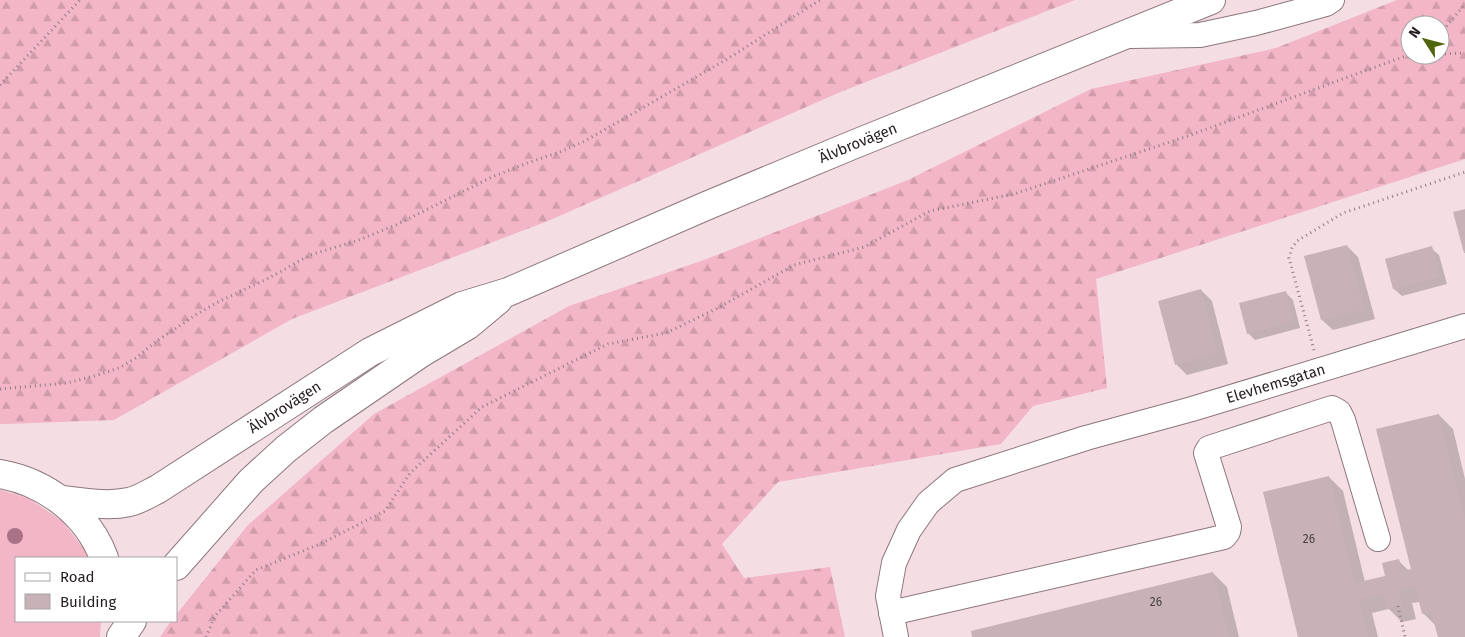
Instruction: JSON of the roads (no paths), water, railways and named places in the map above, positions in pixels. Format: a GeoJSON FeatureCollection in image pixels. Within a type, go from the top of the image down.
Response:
{"type":"FeatureCollection","features":[{"type":"Feature","properties":{"kind":"main road","name":"Älvbrovägen"},"geometry":{"type":"LineString","coordinates":[[60,500],[113,504],[128,502],[142,497],[158,489],[370,352],[462,306],[508,292],[724,199],[1211,0]]}},
{"type":"Feature","properties":{"kind":"main road","name":"Älvbrovägen"},"geometry":{"type":"LineString","coordinates":[[178,564],[245,487],[286,449],[323,420],[396,369],[468,325],[508,292]]}},
{"type":"Feature","properties":{"kind":"main road"},"geometry":{"type":"LineString","coordinates":[[0,474],[13,476],[39,486],[60,500],[85,524],[101,548],[104,557]]}},
{"type":"Feature","properties":{"kind":"main road"},"geometry":{"type":"LineString","coordinates":[[111,637],[113,622]]}},
{"type":"Feature","properties":{"kind":"main road"},"geometry":{"type":"LineString","coordinates":[[121,637],[131,622]]}},
{"type":"Feature","properties":{"kind":"street"},"geometry":{"type":"LineString","coordinates":[[1123,36],[1200,35],[1256,23],[1326,4],[1332,0]]}},
{"type":"Feature","properties":{"kind":"street","name":"Elevhemsgatan"},"geometry":{"type":"LineString","coordinates":[[896,637],[888,596],[894,563],[909,530],[928,503],[955,480],[1086,438],[1192,410],[1465,326]]}},
{"type":"Feature","properties":{"kind":"street"},"geometry":{"type":"LineString","coordinates":[[891,613],[1224,537],[1228,532],[1228,527],[1206,453],[1208,448],[1332,408],[1339,412],[1343,420],[1378,539]]}}]}
